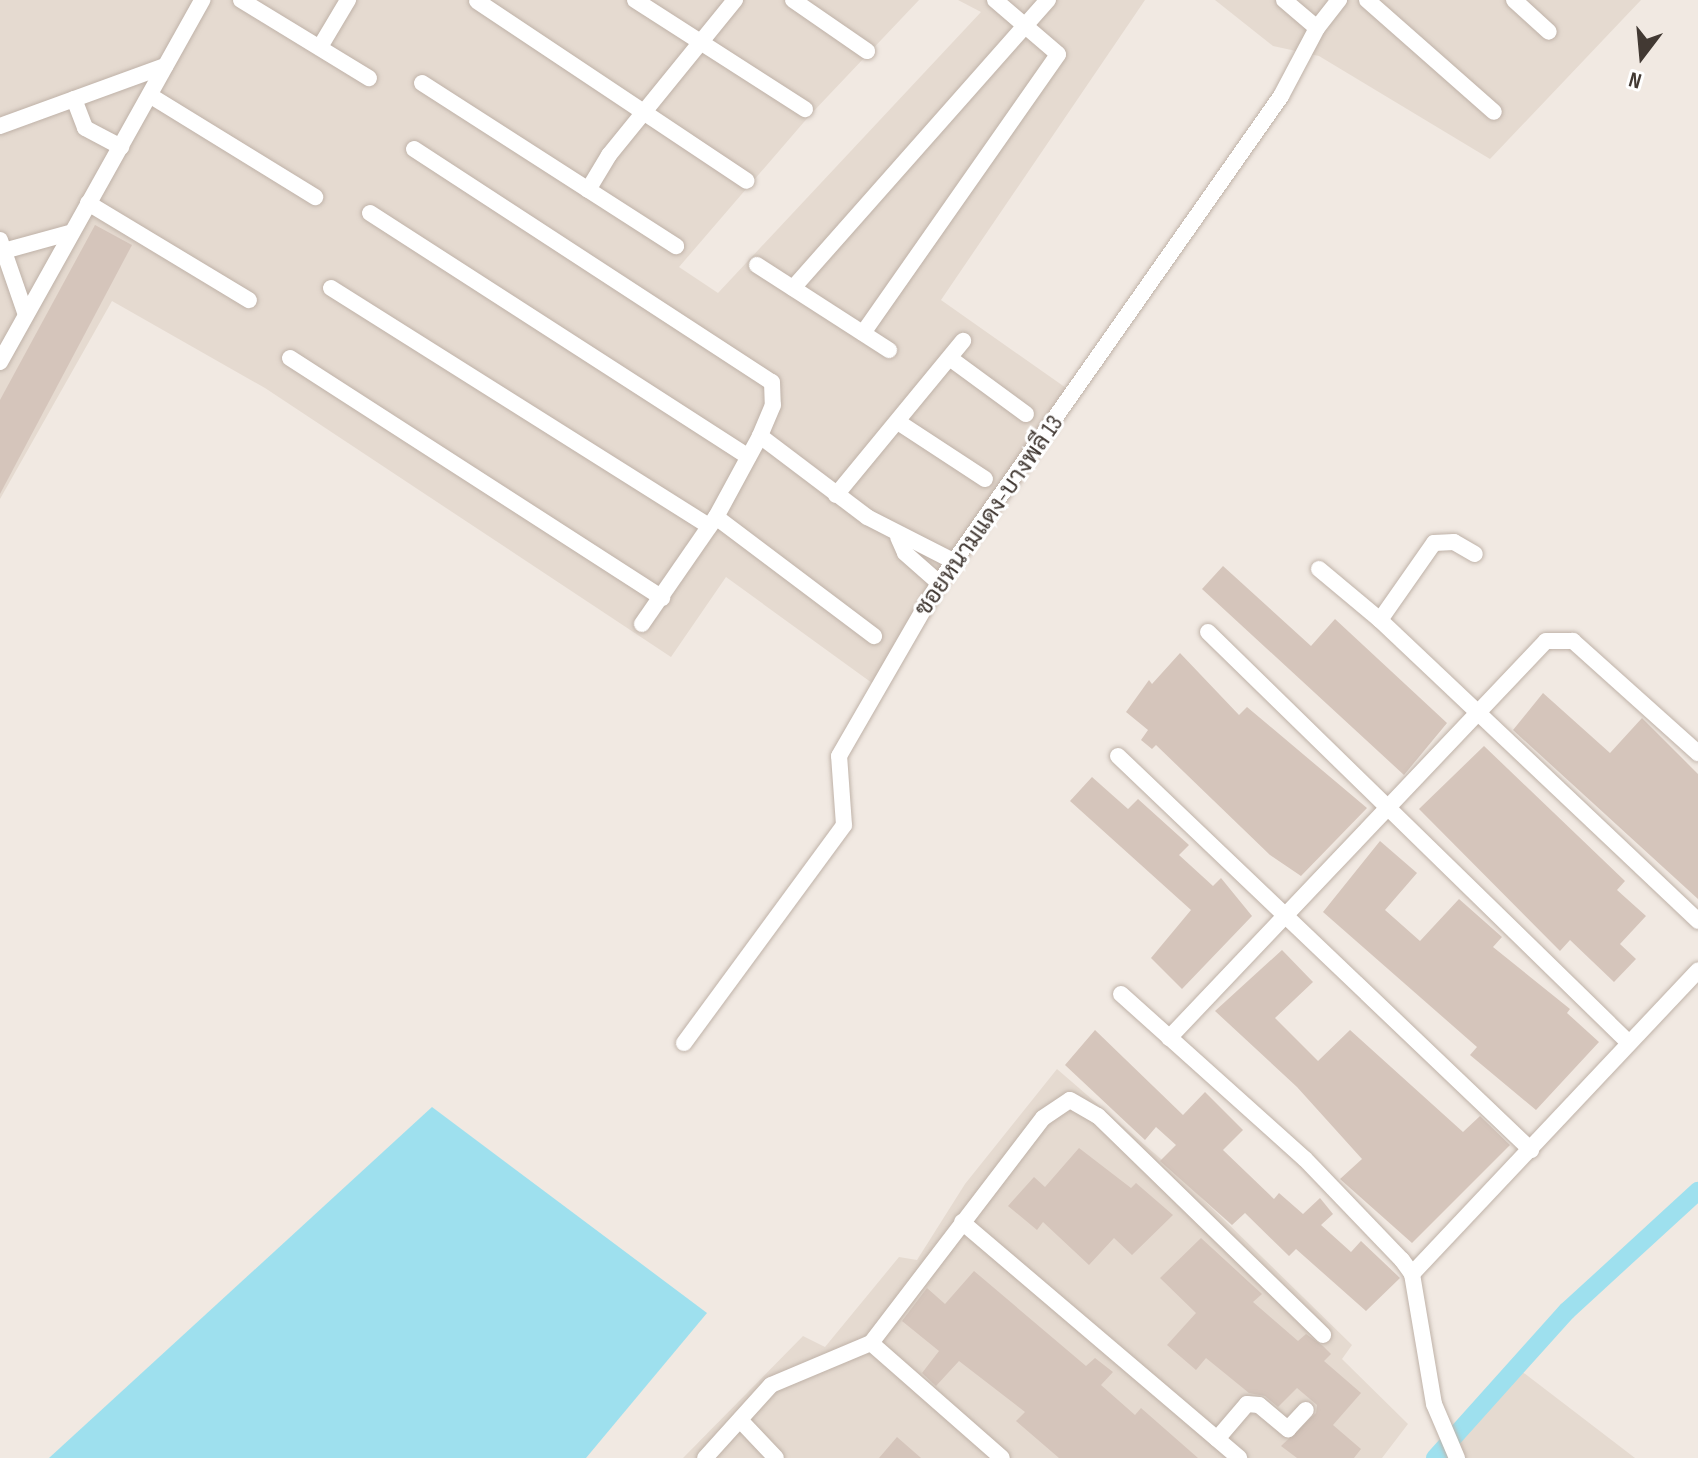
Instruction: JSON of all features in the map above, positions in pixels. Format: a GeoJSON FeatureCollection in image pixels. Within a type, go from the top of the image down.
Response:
{"type":"FeatureCollection","features":[{"type":"Feature","properties":{"kind":"street"},"geometry":{"type":"LineString","coordinates":[[0,362],[69,233],[151,96],[202,0]]}},
{"type":"Feature","properties":{"kind":"street"},"geometry":{"type":"LineString","coordinates":[[241,0],[369,78]]}},
{"type":"Feature","properties":{"kind":"street"},"geometry":{"type":"LineString","coordinates":[[320,47],[348,0]]}},
{"type":"Feature","properties":{"kind":"street"},"geometry":{"type":"LineString","coordinates":[[635,0],[805,109]]}},
{"type":"Feature","properties":{"kind":"street"},"geometry":{"type":"LineString","coordinates":[[588,190],[644,110],[735,0]]}},
{"type":"Feature","properties":{"kind":"street"},"geometry":{"type":"LineString","coordinates":[[793,0],[867,51]]}},
{"type":"Feature","properties":{"kind":"street"},"geometry":{"type":"LineString","coordinates":[[863,333],[1058,54],[995,0]]}},
{"type":"Feature","properties":{"kind":"street"},"geometry":{"type":"LineString","coordinates":[[793,288],[1048,0]]}},
{"type":"Feature","properties":{"kind":"street"},"geometry":{"type":"LineString","coordinates":[[1284,0],[1317,28]]}},
{"type":"Feature","properties":{"kind":"street","name":"ซอยหนามแดง-บางพลี 13"},"geometry":{"type":"LineString","coordinates":[[684,1043],[844,825],[839,756],[939,583],[1281,96],[1317,28],[1339,0]]}},
{"type":"Feature","properties":{"kind":"street"},"geometry":{"type":"LineString","coordinates":[[1367,0],[1494,112]]}},
{"type":"Feature","properties":{"kind":"street"},"geometry":{"type":"LineString","coordinates":[[1514,0],[1549,32]]}},
{"type":"Feature","properties":{"kind":"street"},"geometry":{"type":"LineString","coordinates":[[477,1],[747,181]]}},
{"type":"Feature","properties":{"kind":"street"},"geometry":{"type":"LineString","coordinates":[[0,126],[165,66]]}},
{"type":"Feature","properties":{"kind":"street"},"geometry":{"type":"LineString","coordinates":[[422,83],[676,246]]}},
{"type":"Feature","properties":{"kind":"street"},"geometry":{"type":"LineString","coordinates":[[151,96],[315,197]]}},
{"type":"Feature","properties":{"kind":"street"},"geometry":{"type":"LineString","coordinates":[[74,99],[85,128],[121,147]]}},
{"type":"Feature","properties":{"kind":"street"},"geometry":{"type":"LineString","coordinates":[[414,149],[761,370],[775,394],[760,436],[712,522],[642,624]]}},
{"type":"Feature","properties":{"kind":"street"},"geometry":{"type":"LineString","coordinates":[[88,203],[249,300]]}},
{"type":"Feature","properties":{"kind":"street"},"geometry":{"type":"LineString","coordinates":[[370,213],[748,457]]}},
{"type":"Feature","properties":{"kind":"street"},"geometry":{"type":"LineString","coordinates":[[26,315],[1,248],[69,233]]}},
{"type":"Feature","properties":{"kind":"street"},"geometry":{"type":"LineString","coordinates":[[757,265],[889,350]]}},
{"type":"Feature","properties":{"kind":"street"},"geometry":{"type":"LineString","coordinates":[[331,288],[712,522],[874,636]]}},
{"type":"Feature","properties":{"kind":"street"},"geometry":{"type":"LineString","coordinates":[[836,495],[963,341]]}},
{"type":"Feature","properties":{"kind":"street"},"geometry":{"type":"LineString","coordinates":[[290,358],[662,598]]}},
{"type":"Feature","properties":{"kind":"street"},"geometry":{"type":"LineString","coordinates":[[951,359],[1026,414]]}},
{"type":"Feature","properties":{"kind":"street"},"geometry":{"type":"LineString","coordinates":[[898,422],[985,479]]}},
{"type":"Feature","properties":{"kind":"street"},"geometry":{"type":"LineString","coordinates":[[760,436],[836,495],[898,537],[922,542],[953,561]]}},
{"type":"Feature","properties":{"kind":"street"},"geometry":{"type":"LineString","coordinates":[[898,537],[905,553],[939,583]]}},
{"type":"Feature","properties":{"kind":"street"},"geometry":{"type":"LineString","coordinates":[[1380,620],[1434,543],[1454,542],[1475,554]]}},
{"type":"Feature","properties":{"kind":"street"},"geometry":{"type":"LineString","coordinates":[[1319,569],[1380,620],[1476,715],[1698,921]]}},
{"type":"Feature","properties":{"kind":"street"},"geometry":{"type":"LineString","coordinates":[[1208,632],[1385,810],[1629,1043]]}},
{"type":"Feature","properties":{"kind":"street"},"geometry":{"type":"LineString","coordinates":[[1169,1038],[1287,917],[1535,648],[1558,638],[1573,641],[1698,753]]}},
{"type":"Feature","properties":{"kind":"street"},"geometry":{"type":"LineString","coordinates":[[1118,756],[1531,1150]]}},
{"type":"Feature","properties":{"kind":"street"},"geometry":{"type":"LineString","coordinates":[[1412,1274],[1698,970]]}},
{"type":"Feature","properties":{"kind":"street"},"geometry":{"type":"LineString","coordinates":[[1121,994],[1305,1159],[1412,1274],[1439,1422],[1457,1458]]}},
{"type":"Feature","properties":{"kind":"street"},"geometry":{"type":"LineString","coordinates":[[705,1458],[771,1385],[871,1343],[1043,1118],[1070,1100],[1098,1116],[1323,1335]]}},
{"type":"Feature","properties":{"kind":"street"},"geometry":{"type":"LineString","coordinates":[[962,1222],[1239,1458]]}},
{"type":"Feature","properties":{"kind":"street"},"geometry":{"type":"LineString","coordinates":[[871,1343],[1002,1458]]}},
{"type":"Feature","properties":{"kind":"street"},"geometry":{"type":"LineString","coordinates":[[1217,1439],[1247,1404],[1259,1405],[1288,1429],[1306,1410]]}},
{"type":"Feature","properties":{"kind":"street"},"geometry":{"type":"LineString","coordinates":[[740,1420],[776,1458]]}},
{"type":"Feature","properties":{"kind":"shaded area"},"geometry":{"type":"Polygon","coordinates":[[[0,0],[919,0],[810,115],[679,267],[718,293],[981,12],[958,0],[1145,0],[941,300],[1069,390],[872,683],[726,577],[671,657],[265,388],[112,301],[0,499],[0,0]]]}},
{"type":"Feature","properties":{"kind":"shaded area"},"geometry":{"type":"Polygon","coordinates":[[[1215,0],[1641,0],[1490,159],[1319,56],[1273,46],[1215,0]]]}},
{"type":"Feature","properties":{"kind":"shaded area"},"geometry":{"type":"Polygon","coordinates":[[[1057,1069],[1169,1166],[1352,1345],[1342,1359],[1408,1424],[1382,1458],[683,1458],[803,1336],[825,1347],[899,1257],[917,1260],[965,1184],[1057,1069]]]}},
{"type":"Feature","properties":{"kind":"shaded area"},"geometry":{"type":"Polygon","coordinates":[[[1516,1367],[1635,1458],[1446,1458],[1516,1367]]]}},
{"type":"Feature","properties":{"kind":"water"},"geometry":{"type":"Polygon","coordinates":[[[432,1107],[707,1313],[586,1458],[49,1458],[432,1107]]]}},
{"type":"Feature","properties":{"kind":"building"},"geometry":{"type":"Polygon","coordinates":[[[95,225],[132,245],[0,494],[0,400],[95,225]]]}},
{"type":"Feature","properties":{"kind":"building"},"geometry":{"type":"Polygon","coordinates":[[[1223,566],[1311,646],[1335,619],[1447,723],[1404,775],[1202,589],[1223,566]]]}},
{"type":"Feature","properties":{"kind":"building"},"geometry":{"type":"Polygon","coordinates":[[[1180,653],[1239,715],[1247,707],[1367,808],[1301,876],[1270,855],[1156,745],[1152,749],[1141,740],[1148,730],[1126,712],[1149,680],[1152,684],[1180,653]]]}},
{"type":"Feature","properties":{"kind":"building"},"geometry":{"type":"Polygon","coordinates":[[[1543,693],[1610,753],[1642,718],[1698,774],[1698,899],[1513,730],[1543,693]]]}},
{"type":"Feature","properties":{"kind":"building"},"geometry":{"type":"Polygon","coordinates":[[[1484,746],[1625,881],[1617,890],[1646,916],[1620,944],[1636,959],[1614,982],[1570,940],[1560,951],[1419,809],[1484,746]]]}},
{"type":"Feature","properties":{"kind":"building"},"geometry":{"type":"Polygon","coordinates":[[[1092,777],[1128,809],[1138,799],[1189,845],[1179,855],[1213,886],[1221,878],[1252,916],[1182,989],[1151,958],[1191,910],[1070,801],[1092,777]]]}},
{"type":"Feature","properties":{"kind":"building"},"geometry":{"type":"Polygon","coordinates":[[[1380,841],[1417,873],[1385,910],[1420,941],[1459,899],[1502,937],[1493,947],[1570,1009],[1567,1013],[1599,1042],[1536,1110],[1470,1055],[1477,1047],[1323,912],[1380,841]]]}},
{"type":"Feature","properties":{"kind":"building"},"geometry":{"type":"Polygon","coordinates":[[[1282,950],[1313,982],[1275,1018],[1318,1061],[1350,1030],[1463,1132],[1480,1116],[1510,1145],[1412,1243],[1340,1179],[1362,1159],[1297,1087],[1215,1011],[1282,950]]]}},
{"type":"Feature","properties":{"kind":"building"},"geometry":{"type":"Polygon","coordinates":[[[1095,1030],[1183,1115],[1205,1092],[1243,1130],[1223,1150],[1274,1199],[1279,1193],[1303,1214],[1320,1198],[1333,1214],[1321,1225],[1351,1252],[1361,1241],[1400,1278],[1366,1311],[1296,1249],[1289,1256],[1245,1213],[1232,1225],[1160,1161],[1176,1145],[1156,1127],[1145,1140],[1065,1065],[1095,1030]]]}},
{"type":"Feature","properties":{"kind":"building"},"geometry":{"type":"Polygon","coordinates":[[[1079,1148],[1131,1188],[1136,1183],[1173,1215],[1132,1255],[1114,1238],[1089,1265],[1043,1222],[1037,1230],[1008,1206],[1034,1177],[1045,1187],[1079,1148]]]}},
{"type":"Feature","properties":{"kind":"building"},"geometry":{"type":"Polygon","coordinates":[[[1201,1238],[1262,1294],[1253,1302],[1298,1341],[1306,1334],[1323,1346],[1331,1354],[1324,1361],[1361,1393],[1333,1425],[1361,1449],[1354,1458],[1297,1458],[1281,1446],[1316,1413],[1317,1405],[1297,1388],[1278,1407],[1265,1396],[1249,1393],[1206,1358],[1196,1370],[1167,1345],[1196,1313],[1160,1278],[1201,1238]]]}},
{"type":"Feature","properties":{"kind":"building"},"geometry":{"type":"Polygon","coordinates":[[[974,1271],[1086,1366],[1095,1358],[1113,1372],[1101,1385],[1135,1415],[1141,1408],[1198,1458],[1059,1458],[1016,1421],[1025,1412],[959,1361],[936,1386],[922,1373],[939,1351],[902,1321],[927,1288],[945,1304],[974,1271]]]}},
{"type":"Feature","properties":{"kind":"building"},"geometry":{"type":"Polygon","coordinates":[[[897,1437],[921,1458],[879,1458],[897,1437]]]}},
{"type":"Feature","properties":{"kind":"waterway"},"geometry":{"type":"LineString","coordinates":[[1435,1458],[1567,1311],[1698,1191]]}}]}
